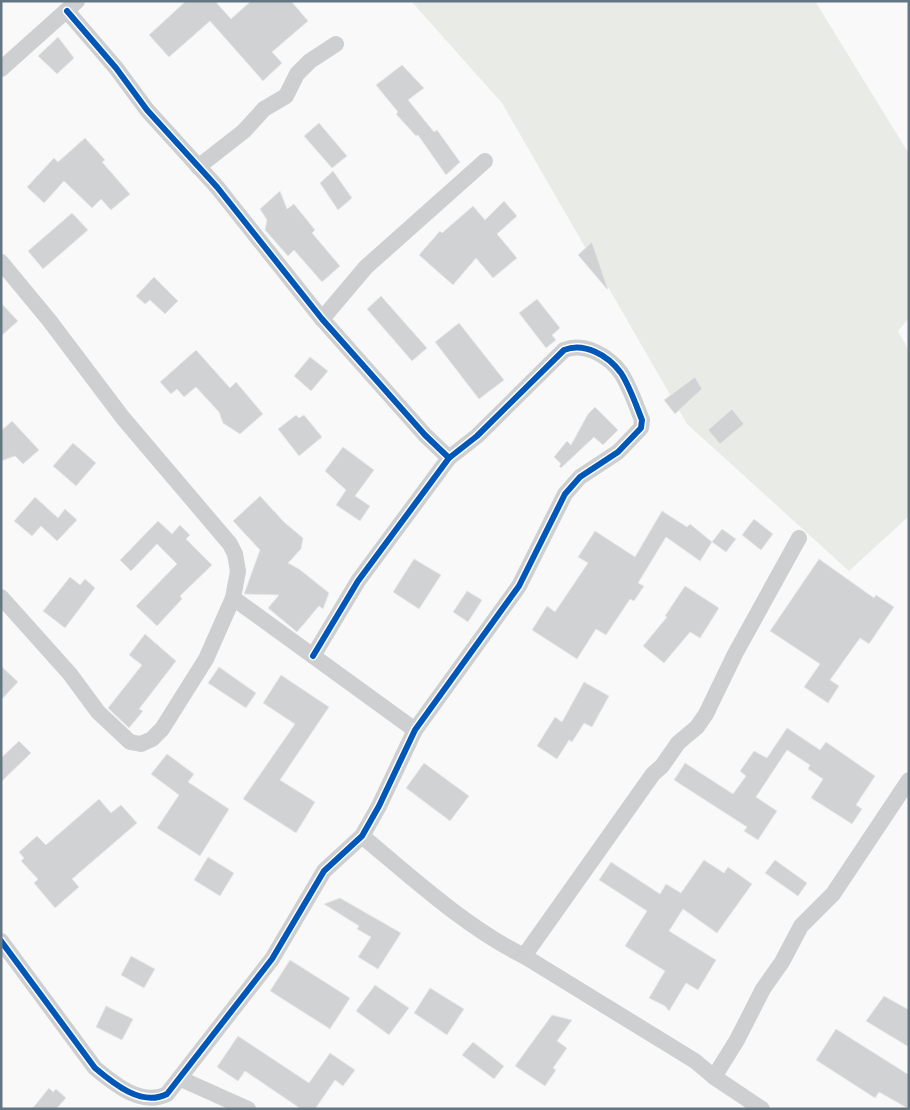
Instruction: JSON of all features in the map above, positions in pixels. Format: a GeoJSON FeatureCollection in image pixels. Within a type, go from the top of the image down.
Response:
{"type":"FeatureCollection","features":[{"type":"Feature","properties":{"kind":"street"},"geometry":{"type":"LineString","coordinates":[[1,69],[72,6],[147,110],[267,247],[322,319],[425,435],[449,458]]}},
{"type":"Feature","properties":{"kind":"street"},"geometry":{"type":"LineString","coordinates":[[198,167],[244,131],[264,109],[286,96],[297,74],[310,61],[336,44]]}},
{"type":"Feature","properties":{"kind":"street"},"geometry":{"type":"LineString","coordinates":[[322,319],[366,267],[485,160]]}},
{"type":"Feature","properties":{"kind":"street"},"geometry":{"type":"LineString","coordinates":[[1,262],[49,320],[123,418],[230,544],[235,554],[238,571],[233,598],[206,659],[162,729],[152,739],[141,744],[130,742],[98,712],[70,674],[1,597]]}},
{"type":"Feature","properties":{"kind":"street"},"geometry":{"type":"LineString","coordinates":[[1,941],[95,1068],[109,1080],[146,1099],[157,1099],[167,1094],[181,1079],[272,959],[324,871],[362,836],[379,806],[415,730],[519,586],[565,494],[580,477],[618,452],[641,428],[642,420],[620,372],[587,347],[571,347],[564,350],[476,436],[449,458],[363,573],[313,656]]}},
{"type":"Feature","properties":{"kind":"street"},"geometry":{"type":"LineString","coordinates":[[524,956],[653,774],[662,766],[678,743],[697,727],[706,714],[730,662],[799,538]]}},
{"type":"Feature","properties":{"kind":"street"},"geometry":{"type":"LineString","coordinates":[[233,598],[415,730]]}},
{"type":"Feature","properties":{"kind":"street"},"geometry":{"type":"LineString","coordinates":[[714,1077],[738,1040],[763,989],[782,962],[801,926],[833,894],[909,780]]}},
{"type":"Feature","properties":{"kind":"street"},"geometry":{"type":"LineString","coordinates":[[362,836],[426,890],[505,946],[695,1061],[714,1077],[762,1109]]}},
{"type":"Feature","properties":{"kind":"street"},"geometry":{"type":"LineString","coordinates":[[181,1079],[248,1109]]}},
{"type":"Feature","properties":{"kind":"shaded area"},"geometry":{"type":"Polygon","coordinates":[[[411,1],[815,1],[909,154],[909,318],[898,331],[909,351],[909,516],[849,571],[687,424],[502,103],[411,1]]]}},
{"type":"Feature","properties":{"kind":"building"},"geometry":{"type":"Polygon","coordinates":[[[186,1],[215,1],[231,19],[251,1],[291,1],[308,21],[272,52],[282,63],[263,81],[210,21],[169,57],[149,35],[186,1]]]}},
{"type":"Feature","properties":{"kind":"building"},"geometry":{"type":"Polygon","coordinates":[[[58,37],[74,58],[57,74],[38,56],[58,37]]]}},
{"type":"Feature","properties":{"kind":"building"},"geometry":{"type":"Polygon","coordinates":[[[402,65],[424,88],[408,100],[434,132],[437,130],[460,162],[446,175],[418,135],[416,136],[396,114],[398,112],[376,85],[402,65]]]}},
{"type":"Feature","properties":{"kind":"building"},"geometry":{"type":"Polygon","coordinates":[[[319,123],[347,156],[332,168],[304,136],[319,123]]]}},
{"type":"Feature","properties":{"kind":"building"},"geometry":{"type":"Polygon","coordinates":[[[85,138],[105,160],[102,162],[130,194],[111,210],[101,199],[92,208],[64,181],[44,203],[27,187],[54,158],[58,162],[85,138]]]}},
{"type":"Feature","properties":{"kind":"building"},"geometry":{"type":"Polygon","coordinates":[[[333,171],[352,198],[338,210],[320,183],[333,171]]]}},
{"type":"Feature","properties":{"kind":"building"},"geometry":{"type":"Polygon","coordinates":[[[280,191],[287,209],[294,204],[315,230],[312,233],[340,266],[322,282],[294,250],[288,256],[265,230],[267,220],[260,209],[280,191]]]}},
{"type":"Feature","properties":{"kind":"building"},"geometry":{"type":"Polygon","coordinates":[[[504,201],[517,216],[497,234],[517,258],[493,278],[476,258],[453,285],[419,255],[440,231],[442,233],[473,206],[485,220],[504,201]]]}},
{"type":"Feature","properties":{"kind":"building"},"geometry":{"type":"Polygon","coordinates":[[[72,213],[88,230],[43,269],[28,251],[72,213]]]}},
{"type":"Feature","properties":{"kind":"building"},"geometry":{"type":"Polygon","coordinates":[[[592,242],[608,289],[578,255],[592,242]]]}},
{"type":"Feature","properties":{"kind":"building"},"geometry":{"type":"Polygon","coordinates":[[[154,277],[178,301],[165,314],[150,300],[145,304],[136,296],[154,277]]]}},
{"type":"Feature","properties":{"kind":"building"},"geometry":{"type":"Polygon","coordinates":[[[381,296],[427,348],[412,361],[367,309],[381,296]]]}},
{"type":"Feature","properties":{"kind":"building"},"geometry":{"type":"Polygon","coordinates":[[[537,299],[560,328],[552,335],[556,340],[546,348],[519,313],[537,299]]]}},
{"type":"Feature","properties":{"kind":"building"},"geometry":{"type":"Polygon","coordinates":[[[1,303],[18,321],[1,336],[1,303]]]}},
{"type":"Feature","properties":{"kind":"building"},"geometry":{"type":"Polygon","coordinates":[[[459,323],[504,380],[479,399],[435,342],[459,323]]]}},
{"type":"Feature","properties":{"kind":"building"},"geometry":{"type":"Polygon","coordinates":[[[196,350],[230,388],[236,382],[263,414],[240,434],[223,423],[219,412],[196,387],[184,397],[177,389],[171,394],[160,382],[196,350]]]}},
{"type":"Feature","properties":{"kind":"building"},"geometry":{"type":"Polygon","coordinates":[[[310,357],[328,371],[311,391],[294,376],[310,357]]]}},
{"type":"Feature","properties":{"kind":"building"},"geometry":{"type":"Polygon","coordinates":[[[695,377],[702,389],[675,414],[664,400],[695,377]]]}},
{"type":"Feature","properties":{"kind":"building"},"geometry":{"type":"Polygon","coordinates":[[[595,407],[618,430],[603,445],[594,437],[561,468],[559,466],[561,464],[554,457],[567,441],[571,445],[588,414],[595,407]]]}},
{"type":"Feature","properties":{"kind":"building"},"geometry":{"type":"Polygon","coordinates":[[[732,409],[744,424],[720,444],[708,430],[732,409]]]}},
{"type":"Feature","properties":{"kind":"building"},"geometry":{"type":"Polygon","coordinates":[[[296,415],[299,418],[304,415],[322,437],[299,456],[278,429],[296,415]]]}},
{"type":"Feature","properties":{"kind":"building"},"geometry":{"type":"Polygon","coordinates":[[[12,421],[39,450],[23,464],[15,456],[1,461],[1,431],[12,421]]]}},
{"type":"Feature","properties":{"kind":"building"},"geometry":{"type":"Polygon","coordinates":[[[73,443],[96,463],[76,486],[53,466],[73,443]]]}},
{"type":"Feature","properties":{"kind":"building"},"geometry":{"type":"Polygon","coordinates":[[[343,447],[374,470],[355,496],[370,506],[360,521],[336,505],[346,490],[325,471],[343,447]]]}},
{"type":"Feature","properties":{"kind":"building"},"geometry":{"type":"Polygon","coordinates":[[[260,496],[285,523],[303,538],[301,549],[288,563],[299,569],[329,593],[323,609],[319,606],[297,632],[268,608],[279,595],[244,594],[260,550],[233,521],[260,496]]]}},
{"type":"Feature","properties":{"kind":"building"},"geometry":{"type":"Polygon","coordinates":[[[35,497],[58,518],[65,509],[77,520],[57,541],[41,526],[32,536],[14,521],[35,497]]]}},
{"type":"Feature","properties":{"kind":"building"},"geometry":{"type":"Polygon","coordinates":[[[662,511],[687,527],[690,524],[712,542],[700,561],[666,537],[638,583],[644,586],[634,601],[630,599],[606,635],[596,629],[577,659],[532,630],[547,606],[555,612],[588,563],[578,557],[595,531],[635,557],[662,511]]]}},
{"type":"Feature","properties":{"kind":"building"},"geometry":{"type":"Polygon","coordinates":[[[754,519],[773,534],[761,550],[742,535],[754,519]]]}},
{"type":"Feature","properties":{"kind":"building"},"geometry":{"type":"Polygon","coordinates":[[[158,521],[172,534],[180,525],[190,535],[186,539],[212,565],[180,596],[182,599],[157,626],[136,606],[177,564],[157,544],[131,571],[120,560],[158,521]]]}},
{"type":"Feature","properties":{"kind":"building"},"geometry":{"type":"Polygon","coordinates":[[[722,529],[736,539],[726,552],[712,542],[722,529]]]}},
{"type":"Feature","properties":{"kind":"building"},"geometry":{"type":"Polygon","coordinates":[[[414,559],[441,575],[419,609],[393,592],[414,559]]]}},
{"type":"Feature","properties":{"kind":"building"},"geometry":{"type":"Polygon","coordinates":[[[819,559],[874,598],[876,595],[894,607],[869,644],[860,638],[830,680],[839,686],[828,703],[804,687],[820,664],[770,631],[819,559]]]}},
{"type":"Feature","properties":{"kind":"building"},"geometry":{"type":"Polygon","coordinates":[[[70,577],[80,585],[85,579],[95,588],[65,628],[43,611],[70,577]]]}},
{"type":"Feature","properties":{"kind":"building"},"geometry":{"type":"Polygon","coordinates":[[[685,586],[719,608],[700,638],[690,632],[664,663],[643,646],[667,617],[665,616],[685,586]]]}},
{"type":"Feature","properties":{"kind":"building"},"geometry":{"type":"Polygon","coordinates":[[[467,591],[482,600],[468,622],[453,612],[467,591]]]}},
{"type":"Feature","properties":{"kind":"building"},"geometry":{"type":"Polygon","coordinates":[[[145,634],[176,661],[139,709],[143,711],[129,728],[108,708],[142,665],[129,655],[145,634]]]}},
{"type":"Feature","properties":{"kind":"building"},"geometry":{"type":"Polygon","coordinates":[[[1,666],[18,682],[1,700],[1,666]]]}},
{"type":"Feature","properties":{"kind":"building"},"geometry":{"type":"Polygon","coordinates":[[[219,667],[256,693],[246,708],[208,683],[219,667]]]}},
{"type":"Feature","properties":{"kind":"building"},"geometry":{"type":"Polygon","coordinates":[[[281,675],[329,707],[280,780],[315,802],[296,833],[243,799],[295,724],[263,703],[281,675]]]}},
{"type":"Feature","properties":{"kind":"building"},"geometry":{"type":"Polygon","coordinates":[[[584,682],[609,696],[592,727],[584,723],[572,742],[569,740],[557,759],[537,746],[555,717],[562,722],[584,682]]]}},
{"type":"Feature","properties":{"kind":"building"},"geometry":{"type":"Polygon","coordinates":[[[787,728],[820,750],[826,742],[875,776],[856,805],[862,809],[852,824],[811,798],[823,779],[808,769],[810,765],[787,750],[756,797],[777,811],[758,840],[744,831],[747,827],[674,780],[685,763],[733,794],[746,776],[740,771],[754,751],[767,758],[787,728]]]}},
{"type":"Feature","properties":{"kind":"building"},"geometry":{"type":"Polygon","coordinates":[[[19,741],[31,753],[1,782],[1,758],[19,741]]]}},
{"type":"Feature","properties":{"kind":"building"},"geometry":{"type":"Polygon","coordinates":[[[167,754],[194,774],[188,782],[229,809],[200,856],[157,828],[179,795],[151,774],[167,754]]]}},
{"type":"Feature","properties":{"kind":"building"},"geometry":{"type":"Polygon","coordinates":[[[424,763],[469,796],[450,821],[406,788],[424,763]]]}},
{"type":"Feature","properties":{"kind":"building"},"geometry":{"type":"Polygon","coordinates":[[[99,799],[111,813],[121,805],[137,823],[72,879],[79,887],[55,908],[34,883],[38,879],[21,861],[24,858],[19,852],[37,836],[46,845],[99,799]]]}},
{"type":"Feature","properties":{"kind":"building"},"geometry":{"type":"Polygon","coordinates":[[[208,857],[234,873],[220,896],[194,880],[208,857]]]}},
{"type":"Feature","properties":{"kind":"building"},"geometry":{"type":"Polygon","coordinates":[[[704,860],[724,873],[728,867],[752,884],[717,933],[683,909],[669,931],[716,960],[698,990],[686,983],[669,1011],[665,1006],[649,998],[665,971],[625,946],[647,911],[599,880],[611,862],[660,894],[666,884],[681,893],[704,860]]]}},
{"type":"Feature","properties":{"kind":"building"},"geometry":{"type":"Polygon","coordinates":[[[775,860],[807,883],[798,896],[765,873],[775,860]]]}},
{"type":"Feature","properties":{"kind":"building"},"geometry":{"type":"Polygon","coordinates":[[[340,898],[401,933],[378,969],[358,957],[371,937],[357,929],[359,926],[324,904],[340,898]]]}},
{"type":"Feature","properties":{"kind":"building"},"geometry":{"type":"Polygon","coordinates":[[[131,956],[155,969],[144,988],[121,975],[131,956]]]}},
{"type":"Feature","properties":{"kind":"building"},"geometry":{"type":"Polygon","coordinates":[[[290,960],[350,998],[330,1029],[270,991],[290,960]]]}},
{"type":"Feature","properties":{"kind":"building"},"geometry":{"type":"Polygon","coordinates":[[[375,985],[409,1008],[389,1035],[356,1011],[375,985]]]}},
{"type":"Feature","properties":{"kind":"building"},"geometry":{"type":"Polygon","coordinates":[[[430,988],[464,1009],[447,1035],[414,1013],[430,988]]]}},
{"type":"Feature","properties":{"kind":"building"},"geometry":{"type":"Polygon","coordinates":[[[884,996],[909,1010],[909,1047],[866,1021],[884,996]]]}},
{"type":"Feature","properties":{"kind":"building"},"geometry":{"type":"Polygon","coordinates":[[[106,1006],[133,1019],[122,1040],[96,1027],[106,1006]]]}},
{"type":"Feature","properties":{"kind":"building"},"geometry":{"type":"Polygon","coordinates":[[[552,1015],[572,1020],[557,1041],[567,1048],[553,1068],[556,1070],[545,1086],[515,1066],[552,1015]]]}},
{"type":"Feature","properties":{"kind":"building"},"geometry":{"type":"Polygon","coordinates":[[[836,1029],[909,1075],[909,1109],[879,1092],[875,1098],[816,1060],[836,1029]]]}},
{"type":"Feature","properties":{"kind":"building"},"geometry":{"type":"Polygon","coordinates":[[[238,1036],[309,1083],[330,1053],[355,1070],[343,1086],[335,1080],[315,1109],[301,1109],[245,1071],[238,1081],[217,1067],[238,1036]]]}},
{"type":"Feature","properties":{"kind":"building"},"geometry":{"type":"Polygon","coordinates":[[[473,1042],[504,1066],[494,1079],[462,1055],[473,1042]]]}},
{"type":"Feature","properties":{"kind":"building"},"geometry":{"type":"Polygon","coordinates":[[[49,1088],[53,1092],[56,1089],[66,1098],[56,1109],[32,1109],[49,1088]]]}},
{"type":"Feature","properties":{"kind":"cycle path"},"geometry":{"type":"LineString","coordinates":[[67,11],[116,68],[147,110],[217,187],[322,319],[425,435],[449,458],[358,581],[313,656]]}},
{"type":"Feature","properties":{"kind":"cycle path"},"geometry":{"type":"LineString","coordinates":[[1,941],[95,1068],[120,1087],[138,1096],[148,1098],[167,1094],[272,959],[324,871],[362,836],[379,806],[415,730],[519,586],[565,494],[580,477],[618,452],[641,428],[642,420],[633,396],[616,367],[595,352],[587,349],[572,348],[564,350],[477,436],[449,458]]}}]}
